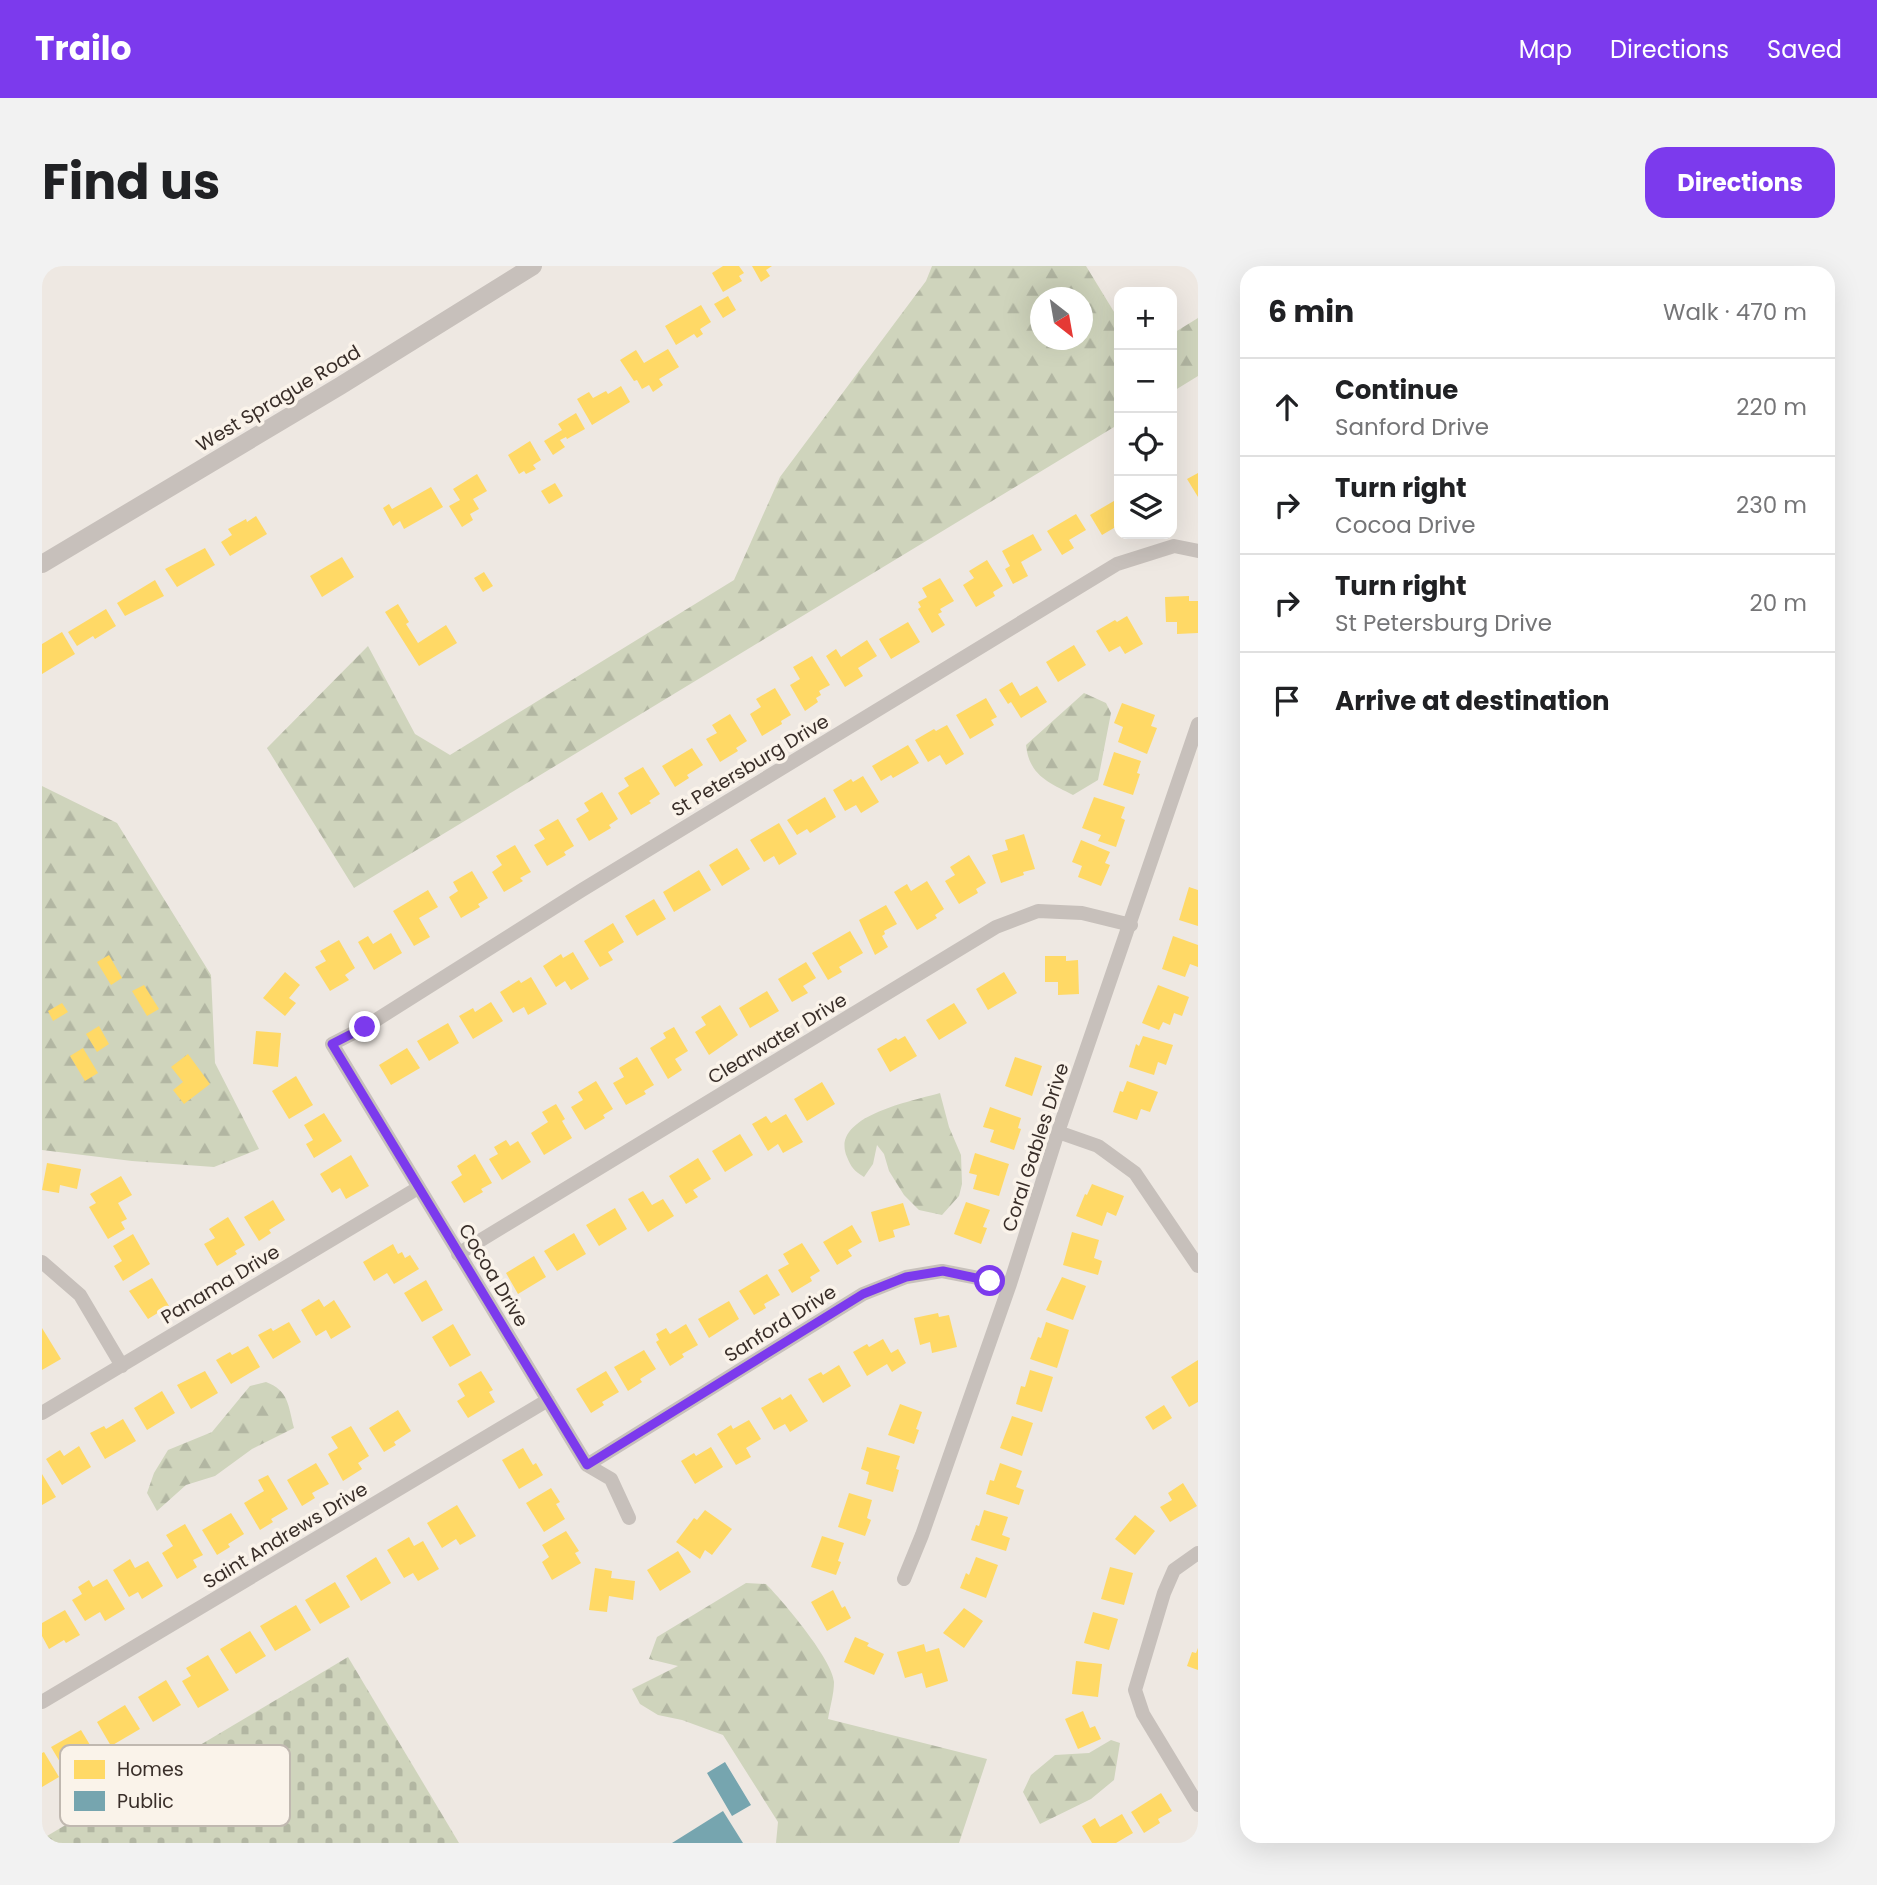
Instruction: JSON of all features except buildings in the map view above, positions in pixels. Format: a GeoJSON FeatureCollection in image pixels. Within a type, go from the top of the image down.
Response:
{"type":"FeatureCollection","features":[{"type":"Feature","properties":{"kind":"street","name":"West Sprague Road"},"geometry":{"type":"LineString","coordinates":[[42,564],[332,391],[533,266]]}},
{"type":"Feature","properties":{"kind":"street","name":"St Petersburg Drive"},"geometry":{"type":"LineString","coordinates":[[332,1044],[365,1027],[582,890],[1117,564],[1174,546],[1198,551]]}},
{"type":"Feature","properties":{"kind":"street","name":"Coral Gables Drive"},"geometry":{"type":"LineString","coordinates":[[904,1579],[1010,1284],[1198,724]]}},
{"type":"Feature","properties":{"kind":"street","name":"Clearwater Drive"},"geometry":{"type":"LineString","coordinates":[[458,1254],[996,927],[1038,911],[1082,913],[1131,925]]}},
{"type":"Feature","properties":{"kind":"street","name":"Cocoa Drive"},"geometry":{"type":"LineString","coordinates":[[332,1044],[587,1465],[611,1479],[629,1518]]}},
{"type":"Feature","properties":{"kind":"street"},"geometry":{"type":"LineString","coordinates":[[1059,1132],[1098,1146],[1135,1173],[1197,1264]]}},
{"type":"Feature","properties":{"kind":"street","name":"Panama Drive"},"geometry":{"type":"LineString","coordinates":[[42,1413],[418,1188]]}},
{"type":"Feature","properties":{"kind":"street"},"geometry":{"type":"LineString","coordinates":[[42,1262],[80,1295],[122,1366]]}},
{"type":"Feature","properties":{"kind":"street","name":"Sanford Drive"},"geometry":{"type":"LineString","coordinates":[[587,1465],[863,1294],[906,1277],[943,1271],[1010,1284]]}},
{"type":"Feature","properties":{"kind":"street","name":"Saint Andrews Drive"},"geometry":{"type":"LineString","coordinates":[[42,1702],[548,1401]]}},
{"type":"Feature","properties":{"kind":"street"},"geometry":{"type":"LineString","coordinates":[[1198,1553],[1174,1570],[1164,1593],[1135,1690],[1143,1714],[1198,1805]]}},
{"type":"Feature","properties":{"kind":"green space"},"geometry":{"type":"Polygon","coordinates":[[[932,266],[1086,266],[1114,312],[1114,427],[354,888],[267,748],[368,646],[415,734],[450,755],[734,580],[780,477],[926,281],[932,266]]]}},
{"type":"Feature","properties":{"kind":"green space"},"geometry":{"type":"Polygon","coordinates":[[[1198,318],[1198,376],[1177,389],[1177,350],[1177,331],[1198,318]]]}},
{"type":"Feature","properties":{"kind":"green space"},"geometry":{"type":"Polygon","coordinates":[[[1084,693],[1106,703],[1111,713],[1098,780],[1073,795],[1049,782],[1036,771],[1031,764],[1026,745],[1084,693]]]}},
{"type":"Feature","properties":{"kind":"green space"},"geometry":{"type":"Polygon","coordinates":[[[42,786],[117,823],[211,975],[215,1063],[259,1149],[214,1167],[42,1150],[42,786]]]}},
{"type":"Feature","properties":{"kind":"green space"},"geometry":{"type":"Polygon","coordinates":[[[940,1093],[949,1127],[961,1155],[962,1184],[959,1196],[942,1215],[919,1210],[904,1195],[877,1145],[873,1164],[864,1177],[850,1164],[845,1143],[850,1131],[861,1121],[894,1106],[940,1093]]]}},
{"type":"Feature","properties":{"kind":"green space"},"geometry":{"type":"Polygon","coordinates":[[[266,1382],[283,1394],[294,1428],[252,1449],[215,1476],[186,1485],[157,1511],[147,1493],[154,1473],[168,1450],[212,1432],[250,1386],[266,1382]]]}},
{"type":"Feature","properties":{"kind":"green space"},"geometry":{"type":"Polygon","coordinates":[[[746,1583],[766,1584],[794,1616],[825,1660],[834,1682],[828,1719],[987,1759],[959,1843],[776,1843],[778,1822],[723,1735],[682,1720],[658,1715],[640,1704],[632,1689],[678,1666],[649,1659],[657,1637],[746,1583]]]}},
{"type":"Feature","properties":{"kind":"green space"},"geometry":{"type":"Polygon","coordinates":[[[348,1657],[459,1843],[42,1843],[42,1839],[64,1826],[290,1826],[290,1745],[200,1745],[348,1657]]]}},
{"type":"Feature","properties":{"kind":"green space"},"geometry":{"type":"Polygon","coordinates":[[[1111,1740],[1120,1743],[1114,1780],[1091,1799],[1040,1824],[1023,1792],[1031,1775],[1055,1755],[1089,1753],[1111,1740]]]}},
{"type":"Feature","properties":{"kind":"route"},"geometry":{"type":"LineString","coordinates":[[365,1027],[332,1044],[587,1465],[863,1294],[906,1277],[943,1271],[990,1281]]}}]}
